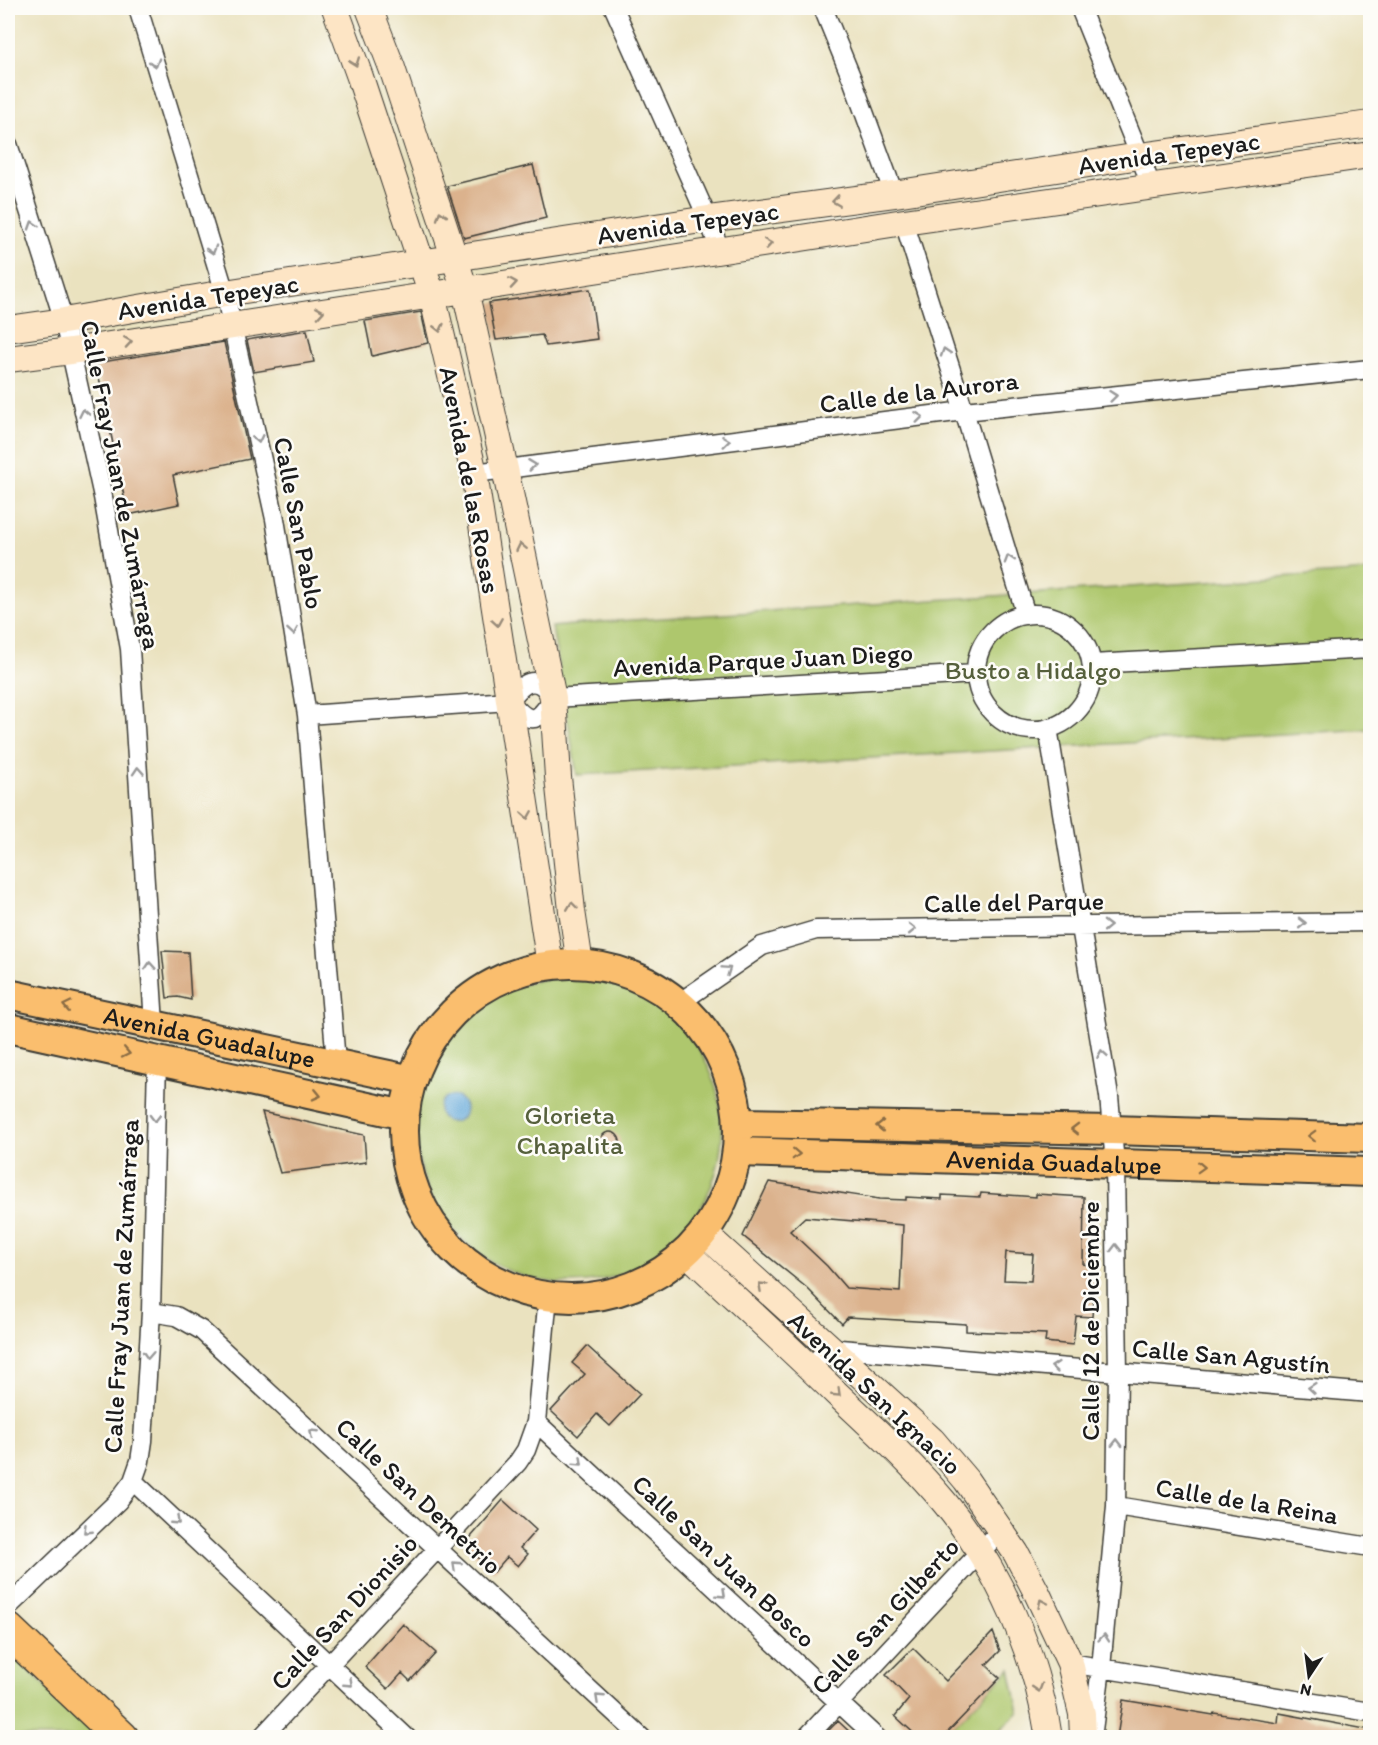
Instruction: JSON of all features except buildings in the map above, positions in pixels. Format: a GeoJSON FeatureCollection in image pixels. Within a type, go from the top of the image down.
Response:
{"type":"FeatureCollection","features":[{"type":"Feature","properties":{"kind":"highway"},"geometry":{"type":"LineString","coordinates":[[8,1630],[122,1737]]}},
{"type":"Feature","properties":{"kind":"main road"},"geometry":{"type":"LineString","coordinates":[[580,964],[633,975],[657,987],[679,1003],[703,1028],[722,1056],[734,1089],[739,1123],[738,1152],[731,1181],[720,1208],[695,1243],[667,1268],[622,1290],[573,1298],[526,1291],[484,1273],[465,1259],[448,1243],[430,1220],[417,1195],[408,1168],[404,1142],[405,1115],[412,1080],[424,1051],[441,1025],[464,1002],[490,985],[519,972],[550,965],[580,964]]}},
{"type":"Feature","properties":{"kind":"main road","name":"Avenida Guadalupe"},"geometry":{"type":"LineString","coordinates":[[8,994],[412,1080]]}},
{"type":"Feature","properties":{"kind":"main road","name":"Avenida Guadalupe"},"geometry":{"type":"LineString","coordinates":[[8,1028],[405,1115]]}},
{"type":"Feature","properties":{"kind":"main road","name":"Avenida Guadalupe"},"geometry":{"type":"LineString","coordinates":[[739,1123],[1112,1130],[1371,1138]]}},
{"type":"Feature","properties":{"kind":"main road","name":"Avenida Guadalupe"},"geometry":{"type":"LineString","coordinates":[[738,1152],[1371,1172]]}},
{"type":"Feature","properties":{"kind":"street","name":"Calle San Pablo"},"geometry":{"type":"LineString","coordinates":[[138,8],[225,292],[275,519],[307,715],[336,1062]]}},
{"type":"Feature","properties":{"kind":"street","name":"Avenida de las Rosas"},"geometry":{"type":"LineString","coordinates":[[334,8],[360,77],[432,295],[474,473],[550,965]]}},
{"type":"Feature","properties":{"kind":"street","name":"Avenida de las Rosas"},"geometry":{"type":"LineString","coordinates":[[369,8],[392,68],[465,290],[505,469],[554,698],[558,777],[580,964]]}},
{"type":"Feature","properties":{"kind":"street"},"geometry":{"type":"LineString","coordinates":[[614,8],[721,252]]}},
{"type":"Feature","properties":{"kind":"street"},"geometry":{"type":"LineString","coordinates":[[823,8],[894,194],[889,201],[888,211],[894,220],[904,222],[1026,615]]}},
{"type":"Feature","properties":{"kind":"street"},"geometry":{"type":"LineString","coordinates":[[1080,8],[1151,186]]}},
{"type":"Feature","properties":{"kind":"street","name":"Avenida Tepeyac"},"geometry":{"type":"LineString","coordinates":[[8,329],[225,292],[708,219],[1371,124]]}},
{"type":"Feature","properties":{"kind":"street","name":"Calle Fray Juan de Zumárraga"},"geometry":{"type":"LineString","coordinates":[[8,144],[64,321],[103,497],[130,649],[154,1024]]}},
{"type":"Feature","properties":{"kind":"street","name":"Avenida Tepeyac"},"geometry":{"type":"LineString","coordinates":[[8,360],[904,222],[1371,155]]}},
{"type":"Feature","properties":{"kind":"street","name":"Calle de la Aurora"},"geometry":{"type":"LineString","coordinates":[[474,473],[964,411],[1371,369]]}},
{"type":"Feature","properties":{"kind":"street"},"geometry":{"type":"LineString","coordinates":[[1039,614],[1052,617],[1069,626],[1089,651],[1092,664],[1090,688],[1082,704],[1070,717],[1059,724],[1035,730],[1010,724],[999,718],[983,698],[976,674],[980,650],[986,639],[1003,623],[1026,615],[1039,614]]}},
{"type":"Feature","properties":{"kind":"street"},"geometry":{"type":"LineString","coordinates":[[1092,664],[1371,649]]}},
{"type":"Feature","properties":{"kind":"street","name":"Avenida Parque Juan Diego"},"geometry":{"type":"LineString","coordinates":[[554,698],[976,674]]}},
{"type":"Feature","properties":{"kind":"street"},"geometry":{"type":"LineString","coordinates":[[531,682],[543,687],[554,698],[539,717],[532,718],[519,713],[509,701],[518,688],[531,682]]}},
{"type":"Feature","properties":{"kind":"street"},"geometry":{"type":"LineString","coordinates":[[307,715],[509,701]]}},
{"type":"Feature","properties":{"kind":"street","name":"Calle 12 de Diciembre"},"geometry":{"type":"LineString","coordinates":[[1048,728],[1109,1096],[1115,1164],[1118,1372],[1116,1506],[1101,1668],[1092,1737]]}},
{"type":"Feature","properties":{"kind":"street","name":"Calle del Parque"},"geometry":{"type":"LineString","coordinates":[[679,1003],[762,946],[816,930],[1371,922]]}},
{"type":"Feature","properties":{"kind":"street","name":"Calle Fray Juan de Zumárraga"},"geometry":{"type":"LineString","coordinates":[[8,1607],[118,1501],[133,1481],[140,1461],[151,1312],[157,1059]]}},
{"type":"Feature","properties":{"kind":"street","name":"Avenida San Ignacio"},"geometry":{"type":"LineString","coordinates":[[695,1243],[828,1348],[932,1440],[966,1480],[1016,1553],[1070,1663],[1082,1714],[1083,1737]]}},
{"type":"Feature","properties":{"kind":"street","name":"Avenida San Ignacio"},"geometry":{"type":"LineString","coordinates":[[695,1243],[810,1368],[911,1465],[945,1503],[980,1552],[1002,1589],[1018,1626],[1045,1712],[1049,1737]]}},
{"type":"Feature","properties":{"kind":"street","name":"Calle San Dionisio"},"geometry":{"type":"LineString","coordinates":[[261,1737],[438,1549],[518,1462],[526,1450],[536,1422],[548,1296]]}},
{"type":"Feature","properties":{"kind":"street","name":"Calle San Demetrio"},"geometry":{"type":"LineString","coordinates":[[151,1312],[176,1316],[201,1329],[642,1737]]}},
{"type":"Feature","properties":{"kind":"street"},"geometry":{"type":"LineString","coordinates":[[810,1368],[828,1348]]}},
{"type":"Feature","properties":{"kind":"street","name":"Calle San Agustín"},"geometry":{"type":"LineString","coordinates":[[828,1348],[1371,1393]]}},
{"type":"Feature","properties":{"kind":"street","name":"Calle San Juan Bosco"},"geometry":{"type":"LineString","coordinates":[[536,1422],[877,1737]]}},
{"type":"Feature","properties":{"kind":"street"},"geometry":{"type":"LineString","coordinates":[[133,1481],[407,1737]]}},
{"type":"Feature","properties":{"kind":"street","name":"Calle de la Reina"},"geometry":{"type":"LineString","coordinates":[[1116,1506],[1371,1546]]}},
{"type":"Feature","properties":{"kind":"street","name":"Calle San Gilberto"},"geometry":{"type":"LineString","coordinates":[[806,1737],[1001,1530]]}},
{"type":"Feature","properties":{"kind":"street"},"geometry":{"type":"LineString","coordinates":[[1070,1663],[1371,1712]]}},
{"type":"Feature","properties":{"kind":"green space","name":"Busto a Hidalgo"},"geometry":{"type":"Polygon","coordinates":[[[1370,571],[1370,729],[577,775],[552,627],[603,622],[1370,571]]]}},
{"type":"Feature","properties":{"kind":"green space","name":"Glorieta Chapalita"},"geometry":{"type":"Polygon","coordinates":[[[569,977],[599,980],[627,989],[654,1003],[677,1022],[696,1045],[710,1072],[719,1100],[722,1130],[719,1160],[710,1188],[696,1215],[677,1238],[654,1257],[627,1271],[599,1280],[569,1283],[539,1280],[511,1271],[484,1257],[461,1238],[442,1215],[428,1188],[419,1160],[416,1130],[419,1100],[428,1072],[442,1045],[461,1022],[484,1003],[511,989],[539,980],[569,977]]]}},
{"type":"Feature","properties":{"kind":"green space"},"geometry":{"type":"Polygon","coordinates":[[[8,1650],[99,1737],[8,1737],[8,1650]]]}},
{"type":"Feature","properties":{"kind":"green space"},"geometry":{"type":"Polygon","coordinates":[[[1010,1669],[1019,1712],[992,1737],[943,1737],[1010,1669]]]}},
{"type":"Feature","properties":{"kind":"water"},"geometry":{"type":"Polygon","coordinates":[[[452,1096],[461,1100],[465,1109],[461,1118],[452,1122],[443,1118],[439,1109],[443,1100],[452,1096]]]}}]}
